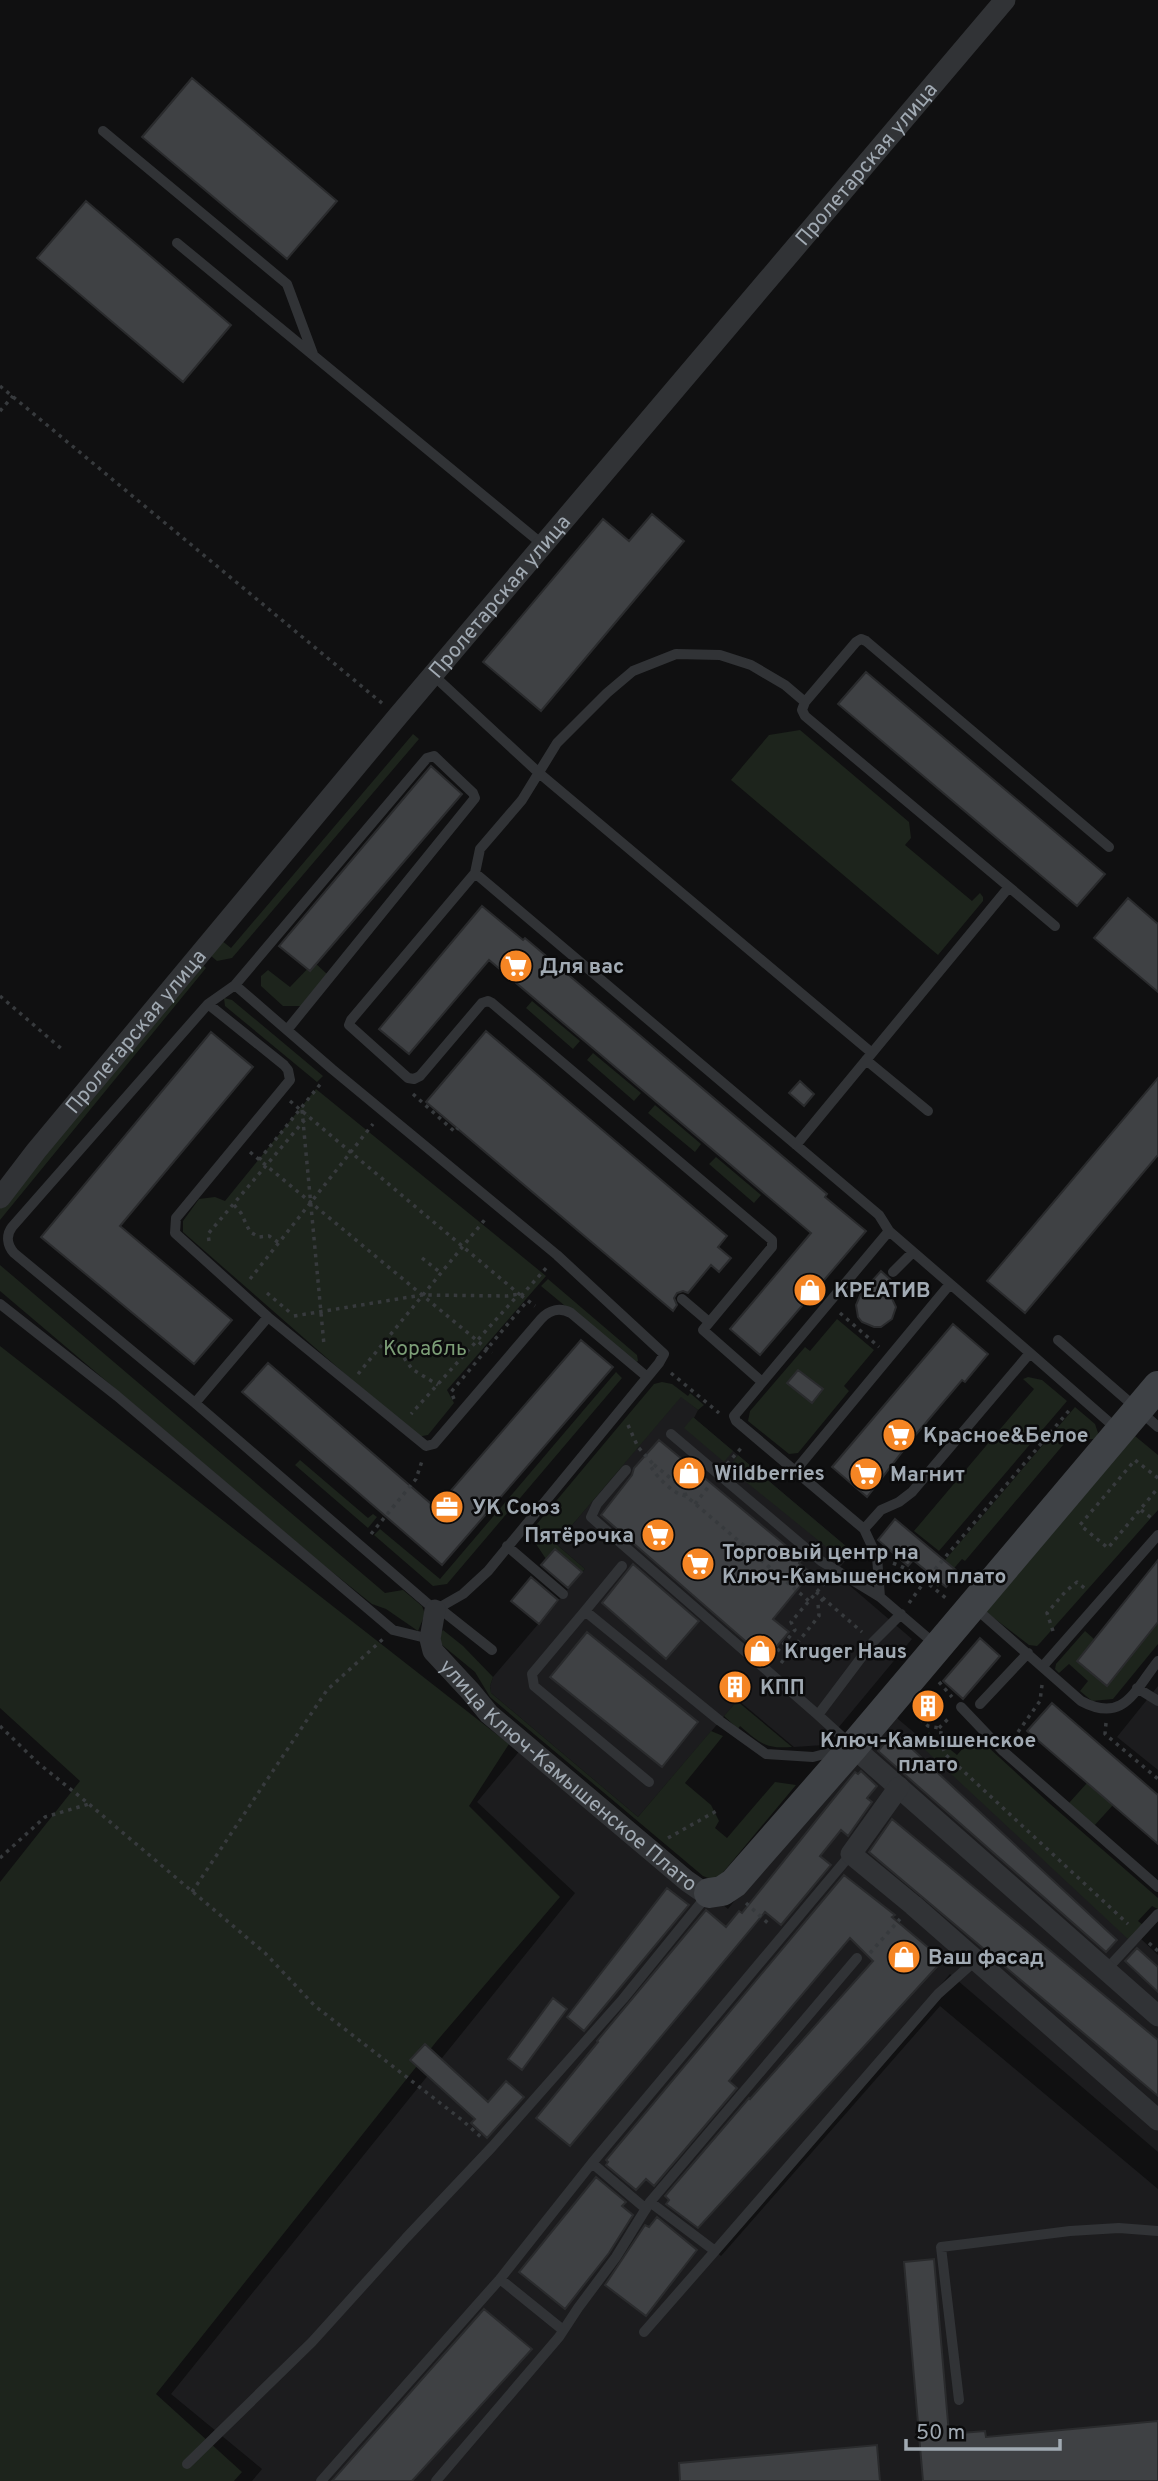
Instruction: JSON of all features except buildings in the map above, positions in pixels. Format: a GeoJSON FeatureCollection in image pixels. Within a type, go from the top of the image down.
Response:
{"type":"FeatureCollection","features":[{"type":"Feature","properties":{"kind":"street","name":"Пролетарская улица"},"geometry":{"type":"LineString","coordinates":[[0,1198],[36,1151],[398,716],[1005,0]]}},
{"type":"Feature","properties":{"kind":"street","name":"улица Ключ-Камышенское Плато"},"geometry":{"type":"LineString","coordinates":[[437,1609],[430,1639],[433,1650],[489,1714],[687,1881],[700,1890],[719,1890],[853,1747],[938,1647],[962,1604],[1139,1423],[1158,1386]]}},
{"type":"Feature","properties":{"kind":"street"},"geometry":{"type":"LineString","coordinates":[[853,1747],[1158,2016]]}},
{"type":"Feature","properties":{"kind":"street"},"geometry":{"type":"LineString","coordinates":[[899,1787],[850,1854],[913,1905],[1158,2120]]}},
{"type":"Feature","properties":{"kind":"lane"},"geometry":{"type":"LineString","coordinates":[[103,131],[287,284],[314,356]]}},
{"type":"Feature","properties":{"kind":"lane"},"geometry":{"type":"LineString","coordinates":[[177,243],[536,539]]}},
{"type":"Feature","properties":{"kind":"lane"},"geometry":{"type":"LineString","coordinates":[[1055,926],[805,716],[802,710],[805,702],[856,642],[861,639],[866,641],[1109,847]]}},
{"type":"Feature","properties":{"kind":"lane"},"geometry":{"type":"LineString","coordinates":[[761,1381],[704,1333],[704,1327],[772,1247],[772,1240],[492,1003],[482,1003],[420,1076],[414,1079],[408,1077],[349,1025],[475,873],[480,849],[522,800],[557,743],[633,671],[676,654],[720,654],[751,664],[785,685],[805,702]]}},
{"type":"Feature","properties":{"kind":"lane"},"geometry":{"type":"LineString","coordinates":[[433,675],[539,773],[928,1111]]}},
{"type":"Feature","properties":{"kind":"lane"},"geometry":{"type":"LineString","coordinates":[[287,1030],[475,798],[434,756],[426,758],[235,985],[208,1004],[12,1227],[8,1237],[9,1246],[361,1546],[492,1650]]}},
{"type":"Feature","properties":{"kind":"lane"},"geometry":{"type":"LineString","coordinates":[[475,873],[879,1215],[889,1231],[1080,1397],[1139,1423]]}},
{"type":"Feature","properties":{"kind":"lane"},"geometry":{"type":"LineString","coordinates":[[796,1145],[1009,887]]}},
{"type":"Feature","properties":{"kind":"lane"},"geometry":{"type":"LineString","coordinates":[[235,985],[557,1255],[663,1352],[659,1363],[488,1571],[463,1594],[437,1609]]}},
{"type":"Feature","properties":{"kind":"lane"},"geometry":{"type":"LineString","coordinates":[[208,1004],[286,1068],[290,1080],[176,1218],[173,1229],[177,1236],[268,1317],[426,1446],[434,1444],[545,1314],[555,1310],[567,1311],[646,1376]]}},
{"type":"Feature","properties":{"kind":"lane"},"geometry":{"type":"LineString","coordinates":[[880,1597],[877,1557],[864,1529],[736,1421],[734,1416],[889,1231]]}},
{"type":"Feature","properties":{"kind":"lane"},"geometry":{"type":"LineString","coordinates":[[893,1272],[913,1252]]}},
{"type":"Feature","properties":{"kind":"lane"},"geometry":{"type":"LineString","coordinates":[[795,1471],[950,1284]]}},
{"type":"Feature","properties":{"kind":"lane"},"geometry":{"type":"LineString","coordinates":[[682,1300],[709,1322]]}},
{"type":"Feature","properties":{"kind":"lane"},"geometry":{"type":"LineString","coordinates":[[0,1304],[117,1396],[393,1630],[430,1639]]}},
{"type":"Feature","properties":{"kind":"lane"},"geometry":{"type":"LineString","coordinates":[[195,1403],[268,1317]]}},
{"type":"Feature","properties":{"kind":"lane"},"geometry":{"type":"LineString","coordinates":[[1058,1340],[1139,1423]]}},
{"type":"Feature","properties":{"kind":"lane"},"geometry":{"type":"LineString","coordinates":[[864,1529],[881,1510],[899,1502],[912,1492],[1030,1353]]}},
{"type":"Feature","properties":{"kind":"lane"},"geometry":{"type":"LineString","coordinates":[[671,1434],[821,1561],[880,1597],[938,1647]]}},
{"type":"Feature","properties":{"kind":"lane"},"geometry":{"type":"LineString","coordinates":[[626,1470],[597,1504],[592,1517],[853,1747]]}},
{"type":"Feature","properties":{"kind":"lane"},"geometry":{"type":"LineString","coordinates":[[1043,1666],[1158,1535]]}},
{"type":"Feature","properties":{"kind":"lane"},"geometry":{"type":"LineString","coordinates":[[507,1546],[563,1594]]}},
{"type":"Feature","properties":{"kind":"lane"},"geometry":{"type":"LineString","coordinates":[[622,1566],[532,1674],[532,1680],[534,1686],[649,1782]]}},
{"type":"Feature","properties":{"kind":"lane"},"geometry":{"type":"LineString","coordinates":[[962,1604],[1028,1653],[1081,1701],[1093,1707],[1107,1710],[1119,1708],[1158,1661]]}},
{"type":"Feature","properties":{"kind":"lane"},"geometry":{"type":"LineString","coordinates":[[585,1611],[719,1721],[766,1754],[813,1757],[853,1747]]}},
{"type":"Feature","properties":{"kind":"lane"},"geometry":{"type":"LineString","coordinates":[[817,1715],[873,1642],[901,1614]]}},
{"type":"Feature","properties":{"kind":"lane"},"geometry":{"type":"LineString","coordinates":[[981,1704],[1028,1653]]}},
{"type":"Feature","properties":{"kind":"lane"},"geometry":{"type":"LineString","coordinates":[[1137,1688],[1158,1701]]}},
{"type":"Feature","properties":{"kind":"lane"},"geometry":{"type":"LineString","coordinates":[[961,1707],[1003,1751],[1158,1887]]}},
{"type":"Feature","properties":{"kind":"lane"},"geometry":{"type":"LineString","coordinates":[[321,2481],[500,2279],[592,2163],[850,1854]]}},
{"type":"Feature","properties":{"kind":"lane"},"geometry":{"type":"LineString","coordinates":[[187,2464],[312,2342],[492,2147],[623,1999],[679,1927],[719,1890]]}},
{"type":"Feature","properties":{"kind":"lane"},"geometry":{"type":"LineString","coordinates":[[1106,1970],[1158,1914]]}},
{"type":"Feature","properties":{"kind":"lane"},"geometry":{"type":"LineString","coordinates":[[436,2481],[564,2330],[616,2257],[648,2205],[857,1958]]}},
{"type":"Feature","properties":{"kind":"lane"},"geometry":{"type":"LineString","coordinates":[[644,2332],[938,1994],[975,1961]]}},
{"type":"Feature","properties":{"kind":"lane"},"geometry":{"type":"LineString","coordinates":[[592,2163],[715,2251]]}},
{"type":"Feature","properties":{"kind":"lane"},"geometry":{"type":"LineString","coordinates":[[959,2400],[941,2247],[1070,2231],[1119,2228],[1158,2231]]}},
{"type":"Feature","properties":{"kind":"lane"},"geometry":{"type":"LineString","coordinates":[[500,2279],[564,2330]]}},
{"type":"Feature","properties":{"kind":"path"},"geometry":{"type":"LineString","coordinates":[[0,386],[398,716]]}},
{"type":"Feature","properties":{"kind":"path"},"geometry":{"type":"LineString","coordinates":[[0,411],[13,396]]}},
{"type":"Feature","properties":{"kind":"path"},"geometry":{"type":"LineString","coordinates":[[0,996],[64,1051]]}},
{"type":"Feature","properties":{"kind":"path"},"geometry":{"type":"LineString","coordinates":[[414,1079],[411,1092],[455,1132],[458,1128]]}},
{"type":"Feature","properties":{"kind":"path"},"geometry":{"type":"LineString","coordinates":[[258,1160],[318,1087]]}},
{"type":"Feature","properties":{"kind":"path"},"geometry":{"type":"LineString","coordinates":[[281,1093],[545,1314]]}},
{"type":"Feature","properties":{"kind":"path"},"geometry":{"type":"LineString","coordinates":[[300,1109],[322,1312],[324,1342],[319,1360]]}},
{"type":"Feature","properties":{"kind":"path"},"geometry":{"type":"LineString","coordinates":[[239,1291],[383,1111]]}},
{"type":"Feature","properties":{"kind":"path"},"geometry":{"type":"LineString","coordinates":[[216,1248],[208,1240],[208,1234],[308,1116]]}},
{"type":"Feature","properties":{"kind":"path"},"geometry":{"type":"LineString","coordinates":[[238,1141],[504,1362]]}},
{"type":"Feature","properties":{"kind":"path"},"geometry":{"type":"LineString","coordinates":[[233,1204],[241,1213],[250,1232],[259,1237],[269,1236],[279,1243]]}},
{"type":"Feature","properties":{"kind":"path"},"geometry":{"type":"LineString","coordinates":[[349,1385],[497,1205]]}},
{"type":"Feature","properties":{"kind":"path"},"geometry":{"type":"LineString","coordinates":[[422,1258],[441,1273]]}},
{"type":"Feature","properties":{"kind":"path"},"geometry":{"type":"LineString","coordinates":[[406,1413],[417,1410],[544,1270]]}},
{"type":"Feature","properties":{"kind":"path"},"geometry":{"type":"LineString","coordinates":[[242,1271],[304,1325]]}},
{"type":"Feature","properties":{"kind":"path"},"geometry":{"type":"LineString","coordinates":[[268,1317],[295,1316],[422,1296],[520,1295]]}},
{"type":"Feature","properties":{"kind":"path"},"geometry":{"type":"LineString","coordinates":[[461,1412],[450,1392],[528,1300]]}},
{"type":"Feature","properties":{"kind":"path"},"geometry":{"type":"LineString","coordinates":[[827,1303],[890,1356]]}},
{"type":"Feature","properties":{"kind":"path"},"geometry":{"type":"LineString","coordinates":[[314,1334],[333,1350]]}},
{"type":"Feature","properties":{"kind":"path"},"geometry":{"type":"LineString","coordinates":[[387,1339],[412,1369],[439,1385]]}},
{"type":"Feature","properties":{"kind":"path"},"geometry":{"type":"LineString","coordinates":[[659,1363],[723,1417],[734,1416]]}},
{"type":"Feature","properties":{"kind":"path"},"geometry":{"type":"LineString","coordinates":[[351,1365],[360,1372]]}},
{"type":"Feature","properties":{"kind":"path"},"geometry":{"type":"LineString","coordinates":[[901,1614],[925,1581],[1080,1397]]}},
{"type":"Feature","properties":{"kind":"path"},"geometry":{"type":"LineString","coordinates":[[621,1407],[638,1447],[653,1464],[684,1489],[686,1496],[695,1504],[809,1601]]}},
{"type":"Feature","properties":{"kind":"path"},"geometry":{"type":"LineString","coordinates":[[361,1546],[416,1479],[426,1446]]}},
{"type":"Feature","properties":{"kind":"path"},"geometry":{"type":"LineString","coordinates":[[1158,1478],[1135,1460],[1080,1525],[1108,1548],[1158,1488]]}},
{"type":"Feature","properties":{"kind":"path"},"geometry":{"type":"LineString","coordinates":[[695,1504],[719,1474]]}},
{"type":"Feature","properties":{"kind":"path"},"geometry":{"type":"LineString","coordinates":[[1140,1509],[1158,1524]]}},
{"type":"Feature","properties":{"kind":"path"},"geometry":{"type":"LineString","coordinates":[[877,1557],[905,1567],[962,1604]]}},
{"type":"Feature","properties":{"kind":"path"},"geometry":{"type":"LineString","coordinates":[[1065,1641],[1052,1630],[1047,1613],[1066,1591],[1077,1582],[1100,1601]]}},
{"type":"Feature","properties":{"kind":"path"},"geometry":{"type":"LineString","coordinates":[[801,1639],[794,1632],[791,1622],[816,1592],[873,1642]]}},
{"type":"Feature","properties":{"kind":"path"},"geometry":{"type":"LineString","coordinates":[[768,1671],[790,1652],[819,1616],[817,1604],[824,1598]]}},
{"type":"Feature","properties":{"kind":"path"},"geometry":{"type":"LineString","coordinates":[[191,1892],[327,1690],[393,1630]]}},
{"type":"Feature","properties":{"kind":"path"},"geometry":{"type":"LineString","coordinates":[[768,1671],[782,1646],[794,1632]]}},
{"type":"Feature","properties":{"kind":"path"},"geometry":{"type":"LineString","coordinates":[[782,1646],[790,1652]]}},
{"type":"Feature","properties":{"kind":"path"},"geometry":{"type":"LineString","coordinates":[[1003,1751],[1040,1701],[1043,1666]]}},
{"type":"Feature","properties":{"kind":"path"},"geometry":{"type":"LineString","coordinates":[[934,1678],[961,1707]]}},
{"type":"Feature","properties":{"kind":"path"},"geometry":{"type":"LineString","coordinates":[[908,1708],[928,1726],[939,1728],[940,1742],[946,1755],[1138,1933]]}},
{"type":"Feature","properties":{"kind":"path"},"geometry":{"type":"LineString","coordinates":[[1107,1710],[1105,1734],[1158,1779]]}},
{"type":"Feature","properties":{"kind":"path"},"geometry":{"type":"LineString","coordinates":[[0,1726],[38,1763],[265,1953],[315,2006],[462,2120],[492,2147]]}},
{"type":"Feature","properties":{"kind":"path"},"geometry":{"type":"LineString","coordinates":[[0,1858],[45,1817],[89,1804]]}},
{"type":"Feature","properties":{"kind":"path"},"geometry":{"type":"LineString","coordinates":[[660,1843],[720,1809]]}},
{"type":"Feature","properties":{"kind":"path"},"geometry":{"type":"LineString","coordinates":[[719,1890],[782,1935]]}},
{"type":"Feature","properties":{"kind":"path"},"geometry":{"type":"LineString","coordinates":[[857,1958],[869,1954],[913,1905]]}},
{"type":"Feature","properties":{"kind":"path"},"geometry":{"type":"LineString","coordinates":[[1148,1942],[1158,1951]]}},
{"type":"Feature","properties":{"kind":"shaded area"},"geometry":{"type":"Polygon","coordinates":[[[681,1396],[698,1410],[694,1418],[853,1552],[835,1573],[912,1639],[824,1745],[794,1747],[738,1700],[638,1817],[491,1693],[490,1686],[493,1677],[585,1569],[556,1544],[681,1396]]]}},
{"type":"Feature","properties":{"kind":"shaded area"},"geometry":{"type":"Polygon","coordinates":[[[1158,1686],[1158,1770],[1117,1737],[1158,1686]]]}},
{"type":"Feature","properties":{"kind":"shaded area"},"geometry":{"type":"Polygon","coordinates":[[[888,1706],[898,1719],[946,1755],[1158,1955],[1158,2152],[950,1974],[715,2251],[721,2256],[940,2006],[1158,2189],[1158,2481],[252,2481],[262,2469],[171,2394],[575,1893],[477,1802],[527,1742],[728,1909],[888,1706]]]}},
{"type":"Feature","properties":{"kind":"green space"},"geometry":{"type":"Polygon","coordinates":[[[800,730],[909,822],[911,838],[905,845],[972,901],[980,893],[983,897],[983,901],[938,955],[731,780],[769,735],[800,730]]]}},
{"type":"Feature","properties":{"kind":"green space"},"geometry":{"type":"Polygon","coordinates":[[[413,734],[419,739],[232,958],[217,961],[204,950],[216,936],[231,948],[413,734]]]}},
{"type":"Feature","properties":{"kind":"green space"},"geometry":{"type":"Polygon","coordinates":[[[199,961],[206,968],[0,1220],[0,1205],[199,961]]]}},
{"type":"Feature","properties":{"kind":"green space"},"geometry":{"type":"Polygon","coordinates":[[[314,962],[327,974],[301,1006],[283,1006],[261,986],[261,976],[268,970],[290,987],[314,962]]]}},
{"type":"Feature","properties":{"kind":"green space"},"geometry":{"type":"Polygon","coordinates":[[[224,998],[232,1000],[323,1076],[317,1082],[225,1006],[224,998]]]}},
{"type":"Feature","properties":{"kind":"green space"},"geometry":{"type":"Polygon","coordinates":[[[532,1001],[580,1041],[573,1049],[526,1008],[532,1001]]]}},
{"type":"Feature","properties":{"kind":"green space"},"geometry":{"type":"Polygon","coordinates":[[[593,1053],[641,1093],[634,1101],[587,1060],[593,1053]]]}},
{"type":"Feature","properties":{"kind":"green space","name":"Корабль"},"geometry":{"type":"Polygon","coordinates":[[[316,1089],[546,1276],[447,1390],[454,1403],[428,1435],[417,1437],[183,1232],[183,1221],[199,1199],[215,1197],[225,1201],[316,1089]]]}},
{"type":"Feature","properties":{"kind":"green space"},"geometry":{"type":"Polygon","coordinates":[[[655,1105],[701,1144],[695,1152],[648,1113],[655,1105]]]}},
{"type":"Feature","properties":{"kind":"green space"},"geometry":{"type":"Polygon","coordinates":[[[716,1157],[761,1195],[754,1203],[709,1164],[716,1157]]]}},
{"type":"Feature","properties":{"kind":"green space"},"geometry":{"type":"Polygon","coordinates":[[[0,1265],[385,1593],[403,1590],[422,1606],[425,1614],[418,1631],[386,1609],[372,1604],[321,1563],[0,1291],[0,1265]]]}},
{"type":"Feature","properties":{"kind":"green space"},"geometry":{"type":"Polygon","coordinates":[[[548,1279],[637,1355],[638,1361],[634,1363],[541,1286],[548,1279]]]}},
{"type":"Feature","properties":{"kind":"green space"},"geometry":{"type":"Polygon","coordinates":[[[837,1319],[874,1350],[844,1386],[849,1391],[798,1453],[789,1454],[748,1421],[750,1411],[805,1347],[810,1351],[837,1319]]]}},
{"type":"Feature","properties":{"kind":"green space"},"geometry":{"type":"Polygon","coordinates":[[[0,1346],[509,1744],[469,1806],[560,1897],[436,2042],[156,2394],[242,2472],[234,2481],[0,2481],[0,1882],[80,1781],[0,1708],[0,1346]]]}},
{"type":"Feature","properties":{"kind":"green space"},"geometry":{"type":"Polygon","coordinates":[[[616,1372],[622,1378],[447,1584],[433,1586],[374,1535],[380,1529],[440,1579],[616,1372]]]}},
{"type":"Feature","properties":{"kind":"green space"},"geometry":{"type":"Polygon","coordinates":[[[1028,1377],[1042,1380],[1067,1401],[939,1551],[914,1531],[1034,1389],[1023,1379],[1028,1377]]]}},
{"type":"Feature","properties":{"kind":"green space"},"geometry":{"type":"Polygon","coordinates":[[[654,1384],[672,1384],[688,1396],[690,1393],[704,1405],[698,1410],[681,1397],[556,1544],[585,1569],[582,1572],[555,1549],[546,1559],[534,1541],[536,1525],[654,1384]]]}},
{"type":"Feature","properties":{"kind":"green space"},"geometry":{"type":"Polygon","coordinates":[[[1075,1407],[1095,1424],[1098,1433],[1096,1439],[1082,1439],[1074,1432],[965,1561],[962,1559],[938,1587],[929,1579],[1075,1407]]]}},
{"type":"Feature","properties":{"kind":"green space"},"geometry":{"type":"Polygon","coordinates":[[[693,1417],[733,1451],[724,1462],[684,1428],[693,1417]]]}},
{"type":"Feature","properties":{"kind":"green space"},"geometry":{"type":"Polygon","coordinates":[[[1135,1436],[1158,1455],[1158,1510],[1041,1642],[1037,1646],[1029,1645],[986,1612],[1135,1436]]]}},
{"type":"Feature","properties":{"kind":"green space"},"geometry":{"type":"Polygon","coordinates":[[[738,1455],[848,1548],[840,1558],[729,1468],[738,1455]]]}},
{"type":"Feature","properties":{"kind":"green space"},"geometry":{"type":"Polygon","coordinates":[[[300,1460],[368,1518],[373,1514],[377,1517],[368,1528],[295,1465],[300,1460]]]}},
{"type":"Feature","properties":{"kind":"green space"},"geometry":{"type":"Polygon","coordinates":[[[1158,1622],[1158,1644],[1113,1699],[1092,1701],[1080,1691],[1088,1681],[1069,1664],[1059,1673],[1055,1669],[1056,1664],[1085,1631],[1094,1639],[1077,1661],[1107,1685],[1158,1622]]]}},
{"type":"Feature","properties":{"kind":"green space"},"geometry":{"type":"Polygon","coordinates":[[[443,1630],[493,1677],[491,1693],[638,1817],[711,1731],[723,1736],[685,1783],[711,1805],[719,1821],[715,1828],[727,1838],[775,1782],[796,1785],[720,1876],[711,1879],[703,1876],[490,1697],[475,1672],[441,1644],[438,1636],[443,1630]]]}},
{"type":"Feature","properties":{"kind":"green space"},"geometry":{"type":"Polygon","coordinates":[[[737,1701],[792,1747],[769,1746],[758,1741],[740,1726],[738,1729],[724,1716],[737,1701]]]}},
{"type":"Feature","properties":{"kind":"green space"},"geometry":{"type":"Polygon","coordinates":[[[929,1732],[957,1755],[975,1735],[1158,1898],[1158,1909],[1152,1906],[1138,1921],[1143,1925],[1129,1940],[920,1745],[929,1732]]]}},
{"type":"Feature","properties":{"kind":"green space"},"geometry":{"type":"Polygon","coordinates":[[[1087,1783],[1113,1805],[1094,1826],[1069,1803],[1087,1783]]]}},
{"type":"Feature","properties":{"kind":"place","name":"Для вас"},"geometry":{"type":"Point","coordinates":[516,966]}},
{"type":"Feature","properties":{"kind":"place","name":"КРЕАТИВ"},"geometry":{"type":"Point","coordinates":[810,1290]}},
{"type":"Feature","properties":{"kind":"place","name":"Красное&Белое"},"geometry":{"type":"Point","coordinates":[899,1435]}},
{"type":"Feature","properties":{"kind":"place","name":"Wildberries"},"geometry":{"type":"Point","coordinates":[689,1473]}},
{"type":"Feature","properties":{"kind":"place","name":"Магнит"},"geometry":{"type":"Point","coordinates":[866,1474]}},
{"type":"Feature","properties":{"kind":"place","name":"УК Союз"},"geometry":{"type":"Point","coordinates":[447,1507]}},
{"type":"Feature","properties":{"kind":"place","name":"Пятёрочка"},"geometry":{"type":"Point","coordinates":[658,1535]}},
{"type":"Feature","properties":{"kind":"place","name":"Торговый центр на Ключ-Камышенском плато"},"geometry":{"type":"Point","coordinates":[698,1564]}},
{"type":"Feature","properties":{"kind":"place","name":"Kruger Haus"},"geometry":{"type":"Point","coordinates":[760,1651]}},
{"type":"Feature","properties":{"kind":"place","name":"КПП"},"geometry":{"type":"Point","coordinates":[735,1687]}},
{"type":"Feature","properties":{"kind":"place","name":"Ключ-Камышенское плато"},"geometry":{"type":"Point","coordinates":[928,1706]}},
{"type":"Feature","properties":{"kind":"place","name":"Ваш фасад"},"geometry":{"type":"Point","coordinates":[904,1957]}}]}
